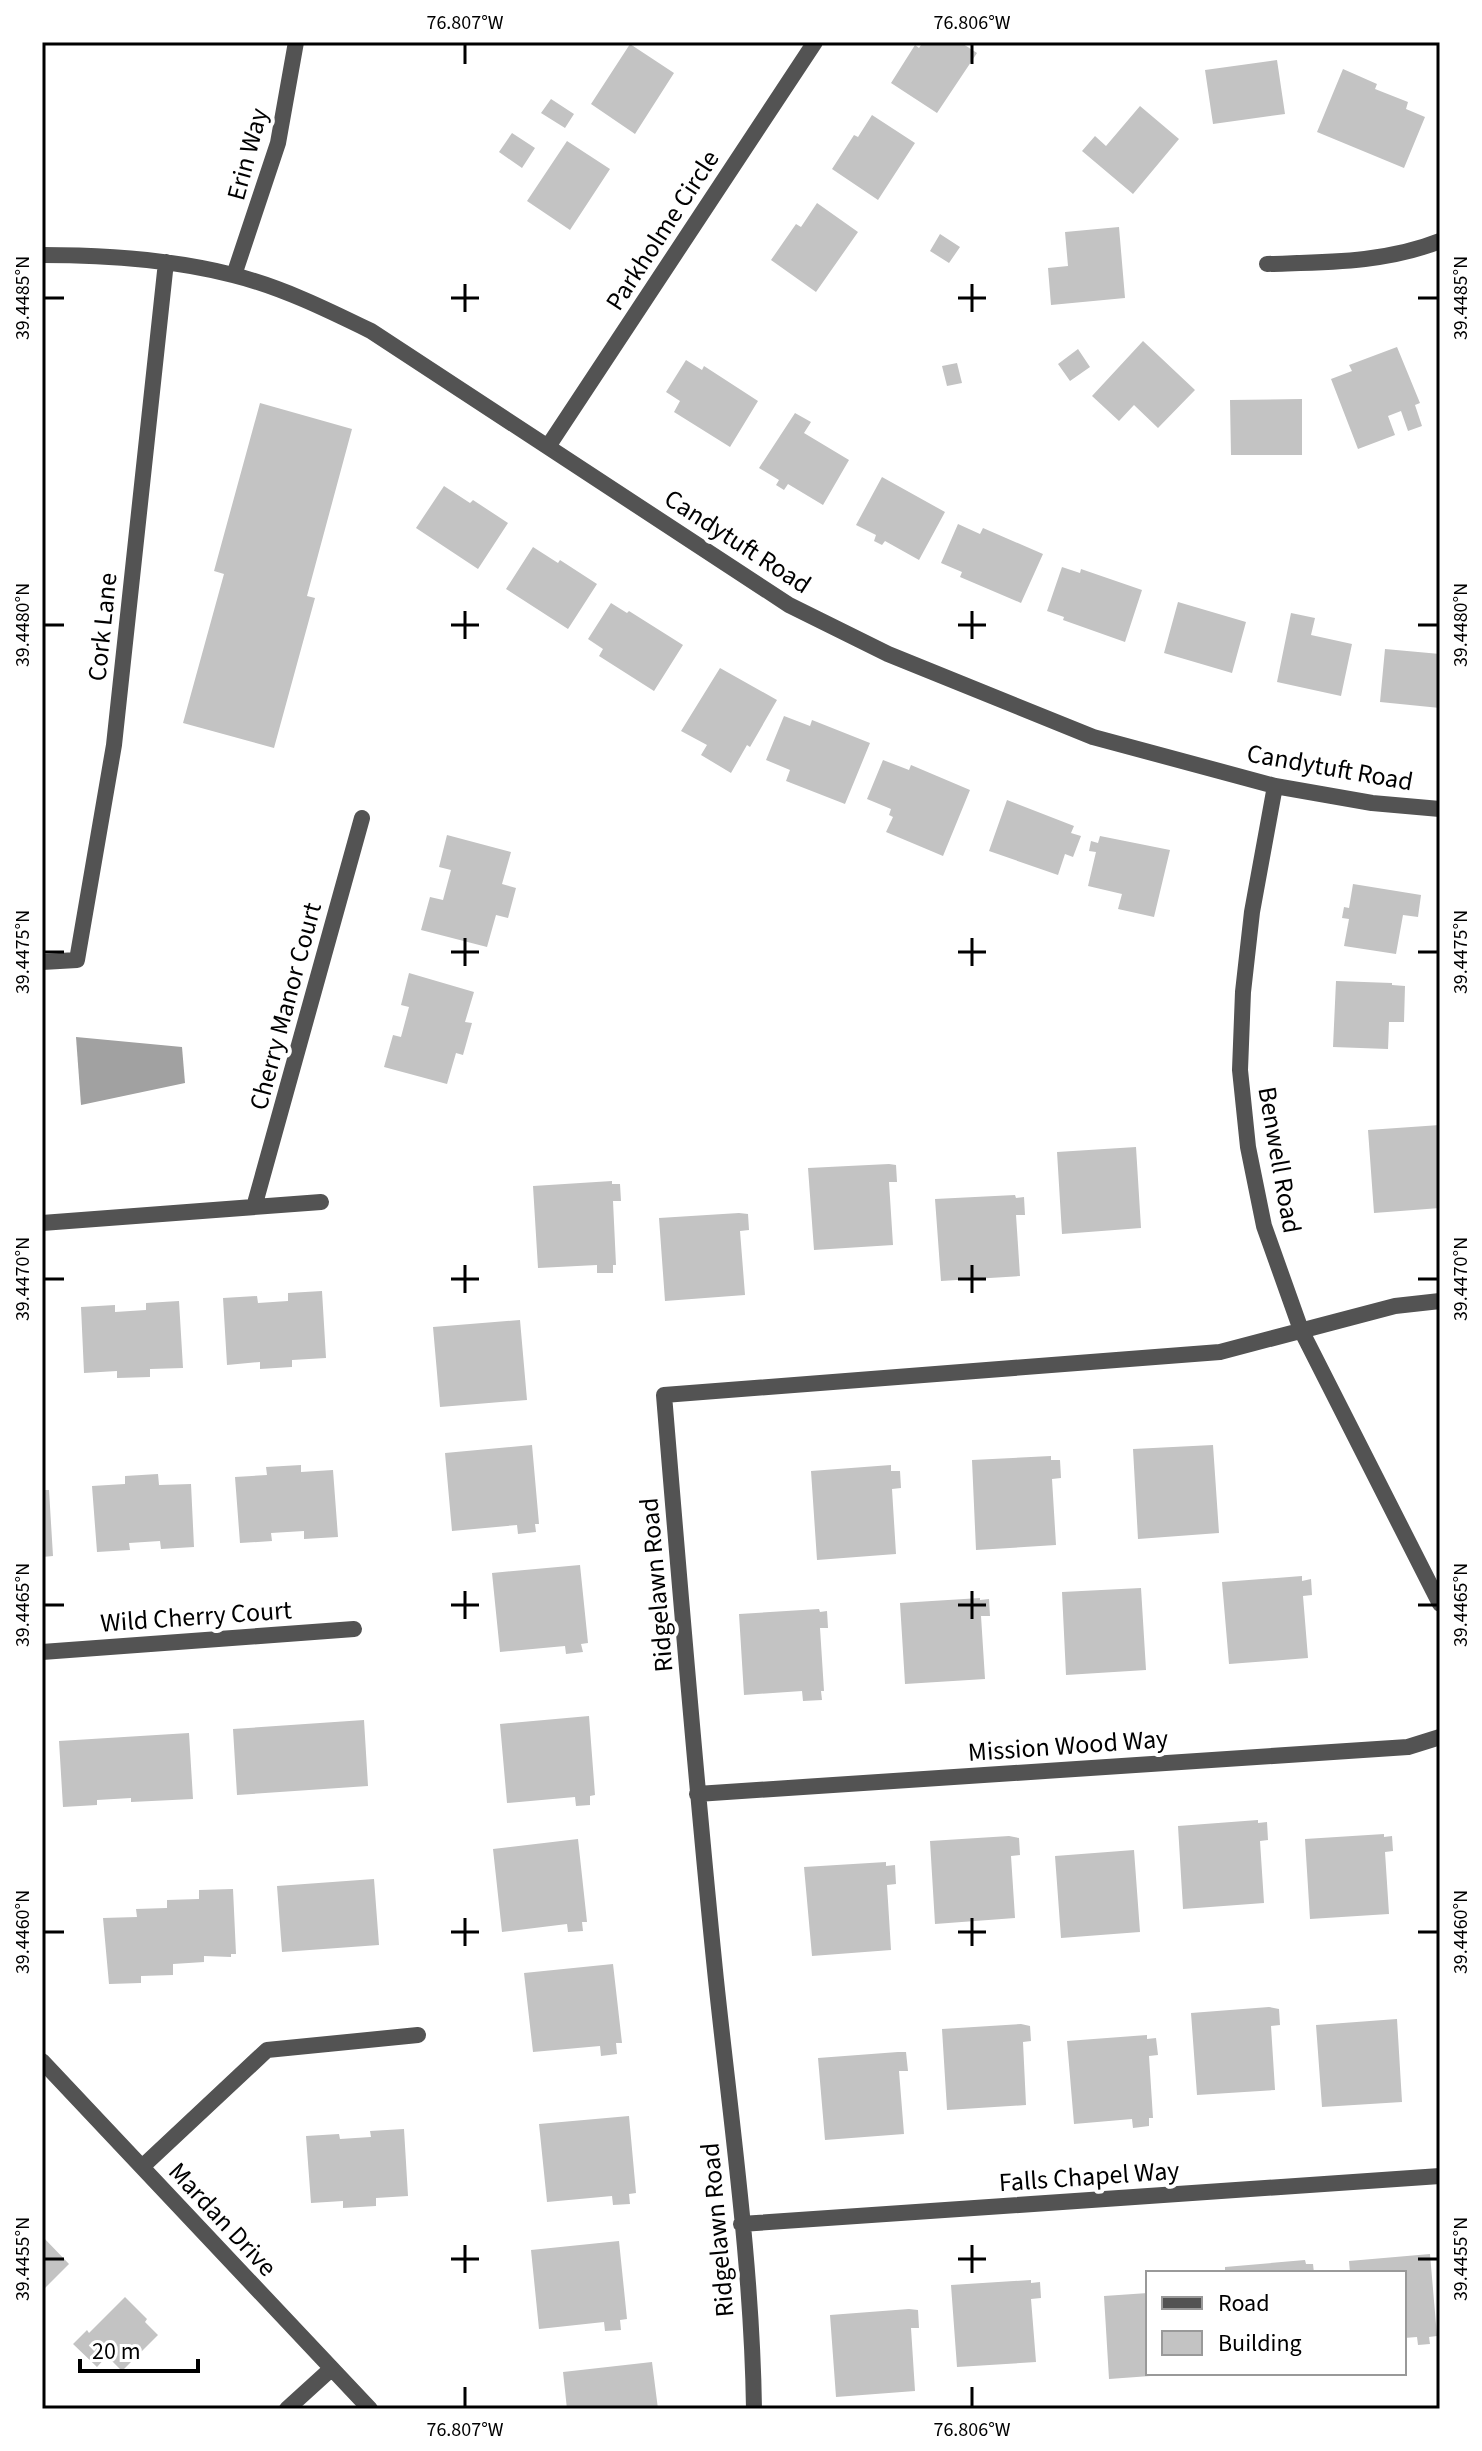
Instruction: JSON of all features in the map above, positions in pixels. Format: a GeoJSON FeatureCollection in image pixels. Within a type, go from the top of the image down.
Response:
{"type":"FeatureCollection","features":[{"type":"Feature","properties":{"kind":"street","name":"Erin Way"},"geometry":{"type":"LineString","coordinates":[[234,275],[278,143],[296,42]]}},
{"type":"Feature","properties":{"kind":"street","name":"Parkholme Circle"},"geometry":{"type":"LineString","coordinates":[[549,445],[815,42]]}},
{"type":"Feature","properties":{"kind":"street"},"geometry":{"type":"LineString","coordinates":[[1267,264],[1364,260],[1420,249],[1440,241]]}},
{"type":"Feature","properties":{"kind":"street","name":"Candytuft Road"},"geometry":{"type":"LineString","coordinates":[[42,255],[166,262],[234,275],[312,302],[371,331],[789,605],[888,654],[1093,737],[1275,786],[1372,803],[1440,809]]}},
{"type":"Feature","properties":{"kind":"street","name":"Cork Lane"},"geometry":{"type":"LineString","coordinates":[[42,962],[77,960],[80,945],[114,745],[166,262]]}},
{"type":"Feature","properties":{"kind":"street","name":"Benwell Road"},"geometry":{"type":"LineString","coordinates":[[1275,786],[1252,912],[1243,992],[1240,1070],[1248,1147],[1264,1226],[1301,1330],[1440,1604]]}},
{"type":"Feature","properties":{"kind":"street","name":"Cherry Manor Court"},"geometry":{"type":"LineString","coordinates":[[254,1207],[362,818]]}},
{"type":"Feature","properties":{"kind":"street"},"geometry":{"type":"LineString","coordinates":[[42,1223],[321,1202]]}},
{"type":"Feature","properties":{"kind":"street"},"geometry":{"type":"LineString","coordinates":[[1301,1330],[1395,1306],[1440,1301]]}},
{"type":"Feature","properties":{"kind":"street","name":"Ridgelawn Road"},"geometry":{"type":"LineString","coordinates":[[754,2409],[741,2224],[697,1794],[664,1395],[1220,1352],[1301,1330]]}},
{"type":"Feature","properties":{"kind":"street","name":"Wild Cherry Court"},"geometry":{"type":"LineString","coordinates":[[42,1652],[354,1629]]}},
{"type":"Feature","properties":{"kind":"street","name":"Mission Wood Way"},"geometry":{"type":"LineString","coordinates":[[697,1794],[1408,1747],[1440,1737]]}},
{"type":"Feature","properties":{"kind":"street"},"geometry":{"type":"LineString","coordinates":[[142,2167],[267,2050],[418,2035]]}},
{"type":"Feature","properties":{"kind":"street","name":"Mardan Drive"},"geometry":{"type":"LineString","coordinates":[[42,2061],[370,2409]]}},
{"type":"Feature","properties":{"kind":"street","name":"Falls Chapel Way"},"geometry":{"type":"LineString","coordinates":[[741,2224],[1440,2176]]}},
{"type":"Feature","properties":{"kind":"street"},"geometry":{"type":"LineString","coordinates":[[287,2409],[331,2369]]}},
{"type":"Feature","properties":{"kind":"shaded area"},"geometry":{"type":"Polygon","coordinates":[[[76,1037],[182,1047],[185,1083],[81,1105],[76,1037]]]}},
{"type":"Feature","properties":{"kind":"building"},"geometry":{"type":"Polygon","coordinates":[[[923,42],[960,42],[977,53],[937,113],[891,83],[915,45],[919,48],[923,42]]]}},
{"type":"Feature","properties":{"kind":"building"},"geometry":{"type":"Polygon","coordinates":[[[630,44],[674,73],[635,134],[591,104],[630,44]]]}},
{"type":"Feature","properties":{"kind":"building"},"geometry":{"type":"Polygon","coordinates":[[[1277,60],[1285,114],[1213,124],[1205,70],[1277,60]]]}},
{"type":"Feature","properties":{"kind":"building"},"geometry":{"type":"Polygon","coordinates":[[[1343,69],[1377,84],[1375,89],[1408,102],[1406,109],[1425,117],[1404,168],[1317,132],[1343,69]]]}},
{"type":"Feature","properties":{"kind":"building"},"geometry":{"type":"Polygon","coordinates":[[[551,99],[574,114],[565,128],[541,113],[551,99]]]}},
{"type":"Feature","properties":{"kind":"building"},"geometry":{"type":"Polygon","coordinates":[[[1140,106],[1179,139],[1133,194],[1082,151],[1095,136],[1106,146],[1140,106]]]}},
{"type":"Feature","properties":{"kind":"building"},"geometry":{"type":"Polygon","coordinates":[[[872,115],[915,143],[878,200],[832,169],[854,135],[858,137],[872,115]]]}},
{"type":"Feature","properties":{"kind":"building"},"geometry":{"type":"Polygon","coordinates":[[[512,133],[535,148],[522,168],[499,152],[512,133]]]}},
{"type":"Feature","properties":{"kind":"building"},"geometry":{"type":"Polygon","coordinates":[[[567,141],[610,169],[570,230],[527,201],[567,141]]]}},
{"type":"Feature","properties":{"kind":"building"},"geometry":{"type":"Polygon","coordinates":[[[817,203],[858,232],[816,292],[771,260],[796,224],[801,227],[817,203]]]}},
{"type":"Feature","properties":{"kind":"building"},"geometry":{"type":"Polygon","coordinates":[[[1119,227],[1125,298],[1051,305],[1048,268],[1068,266],[1065,232],[1119,227]]]}},
{"type":"Feature","properties":{"kind":"building"},"geometry":{"type":"Polygon","coordinates":[[[940,234],[960,247],[949,263],[930,251],[940,234]]]}},
{"type":"Feature","properties":{"kind":"building"},"geometry":{"type":"Polygon","coordinates":[[[1143,341],[1195,390],[1158,428],[1134,405],[1119,421],[1092,396],[1143,341]]]}},
{"type":"Feature","properties":{"kind":"building"},"geometry":{"type":"Polygon","coordinates":[[[1397,347],[1420,403],[1415,405],[1422,426],[1408,431],[1401,411],[1388,416],[1395,435],[1358,449],[1331,379],[1352,371],[1349,365],[1397,347]]]}},
{"type":"Feature","properties":{"kind":"building"},"geometry":{"type":"Polygon","coordinates":[[[1078,349],[1090,367],[1070,381],[1058,364],[1078,349]]]}},
{"type":"Feature","properties":{"kind":"building"},"geometry":{"type":"Polygon","coordinates":[[[686,360],[702,370],[704,366],[758,401],[730,447],[674,412],[680,401],[666,392],[686,360]]]}},
{"type":"Feature","properties":{"kind":"building"},"geometry":{"type":"Polygon","coordinates":[[[957,363],[962,383],[947,386],[942,366],[957,363]]]}},
{"type":"Feature","properties":{"kind":"building"},"geometry":{"type":"Polygon","coordinates":[[[1302,399],[1302,455],[1231,455],[1230,400],[1302,399]]]}},
{"type":"Feature","properties":{"kind":"building"},"geometry":{"type":"Polygon","coordinates":[[[260,403],[352,429],[307,596],[315,598],[274,748],[183,723],[224,574],[214,571],[260,403]]]}},
{"type":"Feature","properties":{"kind":"building"},"geometry":{"type":"Polygon","coordinates":[[[795,413],[811,422],[804,433],[849,460],[823,505],[788,484],[784,490],[776,485],[779,480],[759,468],[795,413]]]}},
{"type":"Feature","properties":{"kind":"building"},"geometry":{"type":"Polygon","coordinates":[[[882,477],[945,512],[919,560],[885,541],[882,545],[874,541],[876,535],[856,525],[882,477]]]}},
{"type":"Feature","properties":{"kind":"building"},"geometry":{"type":"Polygon","coordinates":[[[444,486],[508,523],[478,569],[416,528],[444,486]]]}},
{"type":"Feature","properties":{"kind":"building"},"geometry":{"type":"Polygon","coordinates":[[[958,524],[980,534],[983,528],[1043,554],[1021,603],[960,577],[962,572],[941,563],[958,524]]]}},
{"type":"Feature","properties":{"kind":"building"},"geometry":{"type":"Polygon","coordinates":[[[533,547],[597,584],[568,629],[506,589],[533,547]]]}},
{"type":"Feature","properties":{"kind":"building"},"geometry":{"type":"Polygon","coordinates":[[[1062,567],[1080,573],[1081,569],[1142,590],[1125,642],[1063,620],[1064,617],[1047,611],[1062,567]]]}},
{"type":"Feature","properties":{"kind":"building"},"geometry":{"type":"Polygon","coordinates":[[[1178,602],[1246,622],[1232,673],[1164,653],[1178,602]]]}},
{"type":"Feature","properties":{"kind":"building"},"geometry":{"type":"Polygon","coordinates":[[[611,603],[683,645],[654,691],[599,656],[603,649],[588,639],[611,603]]]}},
{"type":"Feature","properties":{"kind":"building"},"geometry":{"type":"Polygon","coordinates":[[[1291,613],[1315,618],[1311,635],[1352,644],[1341,696],[1277,682],[1291,613]]]}},
{"type":"Feature","properties":{"kind":"building"},"geometry":{"type":"Polygon","coordinates":[[[1385,649],[1440,654],[1440,708],[1380,702],[1385,649]]]}},
{"type":"Feature","properties":{"kind":"building"},"geometry":{"type":"Polygon","coordinates":[[[720,668],[777,700],[731,773],[701,755],[707,745],[681,731],[720,668]]]}},
{"type":"Feature","properties":{"kind":"building"},"geometry":{"type":"Polygon","coordinates":[[[784,716],[810,726],[812,720],[870,743],[845,804],[786,781],[790,770],[766,760],[784,716]]]}},
{"type":"Feature","properties":{"kind":"building"},"geometry":{"type":"Polygon","coordinates":[[[883,760],[909,770],[911,765],[970,790],[943,856],[886,832],[893,817],[889,815],[891,809],[867,799],[883,760]]]}},
{"type":"Feature","properties":{"kind":"building"},"geometry":{"type":"Polygon","coordinates":[[[1007,800],[1074,826],[1071,833],[1081,836],[1073,857],[1065,854],[1058,875],[989,851],[1007,800]]]}},
{"type":"Feature","properties":{"kind":"building"},"geometry":{"type":"Polygon","coordinates":[[[447,835],[511,852],[502,884],[516,888],[508,918],[496,915],[487,947],[421,930],[430,897],[443,900],[451,870],[439,867],[447,835]]]}},
{"type":"Feature","properties":{"kind":"building"},"geometry":{"type":"Polygon","coordinates":[[[1100,836],[1170,850],[1154,917],[1118,909],[1122,894],[1088,886],[1096,852],[1089,851],[1091,841],[1098,843],[1100,836]]]}},
{"type":"Feature","properties":{"kind":"building"},"geometry":{"type":"Polygon","coordinates":[[[1353,884],[1421,895],[1418,917],[1403,915],[1396,954],[1344,946],[1349,919],[1342,918],[1344,907],[1349,908],[1353,884]]]}},
{"type":"Feature","properties":{"kind":"building"},"geometry":{"type":"Polygon","coordinates":[[[409,973],[474,992],[465,1022],[472,1023],[463,1055],[456,1053],[447,1084],[384,1067],[393,1035],[401,1037],[409,1007],[401,1005],[409,973]]]}},
{"type":"Feature","properties":{"kind":"building"},"geometry":{"type":"Polygon","coordinates":[[[1336,981],[1405,986],[1404,1022],[1389,1022],[1388,1049],[1333,1047],[1336,981]]]}},
{"type":"Feature","properties":{"kind":"building"},"geometry":{"type":"Polygon","coordinates":[[[1440,1125],[1440,1208],[1374,1213],[1368,1130],[1440,1125]]]}},
{"type":"Feature","properties":{"kind":"building"},"geometry":{"type":"Polygon","coordinates":[[[1136,1147],[1141,1228],[1062,1234],[1057,1152],[1136,1147]]]}},
{"type":"Feature","properties":{"kind":"building"},"geometry":{"type":"Polygon","coordinates":[[[896,1165],[897,1182],[889,1182],[893,1245],[814,1250],[808,1168],[896,1165]]]}},
{"type":"Feature","properties":{"kind":"building"},"geometry":{"type":"Polygon","coordinates":[[[612,1181],[612,1184],[620,1184],[621,1201],[613,1201],[616,1265],[613,1265],[613,1273],[597,1273],[597,1265],[538,1268],[533,1186],[612,1181]]]}},
{"type":"Feature","properties":{"kind":"building"},"geometry":{"type":"Polygon","coordinates":[[[1015,1195],[1016,1198],[1024,1197],[1025,1215],[1016,1215],[1020,1276],[941,1281],[935,1199],[1015,1195]]]}},
{"type":"Feature","properties":{"kind":"building"},"geometry":{"type":"Polygon","coordinates":[[[748,1214],[749,1230],[740,1231],[745,1295],[665,1301],[659,1218],[748,1214]]]}},
{"type":"Feature","properties":{"kind":"building"},"geometry":{"type":"Polygon","coordinates":[[[322,1291],[326,1358],[292,1360],[292,1367],[260,1369],[260,1362],[227,1365],[223,1298],[257,1296],[258,1303],[288,1301],[288,1293],[322,1291]]]}},
{"type":"Feature","properties":{"kind":"building"},"geometry":{"type":"Polygon","coordinates":[[[179,1301],[183,1368],[150,1369],[150,1377],[117,1378],[117,1371],[84,1373],[81,1307],[115,1305],[115,1312],[146,1310],[146,1303],[179,1301]]]}},
{"type":"Feature","properties":{"kind":"building"},"geometry":{"type":"Polygon","coordinates":[[[520,1320],[527,1400],[440,1407],[433,1327],[520,1320]]]}},
{"type":"Feature","properties":{"kind":"building"},"geometry":{"type":"Polygon","coordinates":[[[532,1445],[539,1524],[535,1524],[536,1532],[518,1534],[517,1525],[452,1531],[445,1453],[532,1445]]]}},
{"type":"Feature","properties":{"kind":"building"},"geometry":{"type":"Polygon","coordinates":[[[1213,1445],[1219,1533],[1138,1539],[1133,1449],[1213,1445]]]}},
{"type":"Feature","properties":{"kind":"building"},"geometry":{"type":"Polygon","coordinates":[[[1051,1456],[1051,1460],[1060,1460],[1061,1478],[1052,1479],[1056,1545],[976,1550],[972,1460],[1051,1456]]]}},
{"type":"Feature","properties":{"kind":"building"},"geometry":{"type":"Polygon","coordinates":[[[301,1465],[301,1472],[333,1470],[338,1537],[304,1539],[304,1531],[271,1533],[272,1541],[240,1543],[235,1477],[267,1475],[266,1467],[301,1465]]]}},
{"type":"Feature","properties":{"kind":"building"},"geometry":{"type":"Polygon","coordinates":[[[891,1465],[891,1471],[900,1471],[901,1488],[892,1489],[896,1554],[817,1560],[811,1471],[891,1465]]]}},
{"type":"Feature","properties":{"kind":"building"},"geometry":{"type":"Polygon","coordinates":[[[158,1474],[159,1485],[191,1484],[194,1547],[161,1549],[160,1541],[129,1543],[130,1550],[97,1552],[92,1486],[125,1484],[125,1476],[158,1474]]]}},
{"type":"Feature","properties":{"kind":"building"},"geometry":{"type":"Polygon","coordinates":[[[42,1490],[49,1490],[53,1556],[42,1557],[42,1490]]]}},
{"type":"Feature","properties":{"kind":"building"},"geometry":{"type":"Polygon","coordinates":[[[580,1565],[588,1643],[581,1644],[583,1652],[566,1654],[565,1646],[500,1652],[492,1573],[580,1565]]]}},
{"type":"Feature","properties":{"kind":"building"},"geometry":{"type":"Polygon","coordinates":[[[1302,1576],[1302,1581],[1311,1579],[1312,1595],[1303,1596],[1308,1658],[1229,1664],[1222,1582],[1302,1576]]]}},
{"type":"Feature","properties":{"kind":"building"},"geometry":{"type":"Polygon","coordinates":[[[1141,1588],[1146,1670],[1066,1675],[1062,1592],[1141,1588]]]}},
{"type":"Feature","properties":{"kind":"building"},"geometry":{"type":"Polygon","coordinates":[[[989,1599],[990,1616],[981,1616],[985,1679],[905,1684],[900,1603],[989,1599]]]}},
{"type":"Feature","properties":{"kind":"building"},"geometry":{"type":"Polygon","coordinates":[[[819,1609],[820,1612],[827,1611],[828,1628],[820,1628],[822,1700],[803,1701],[802,1691],[744,1695],[739,1614],[819,1609]]]}},
{"type":"Feature","properties":{"kind":"building"},"geometry":{"type":"Polygon","coordinates":[[[589,1716],[595,1795],[590,1796],[590,1805],[576,1806],[575,1797],[507,1803],[500,1724],[589,1716]]]}},
{"type":"Feature","properties":{"kind":"building"},"geometry":{"type":"Polygon","coordinates":[[[364,1720],[368,1786],[237,1795],[233,1729],[364,1720]]]}},
{"type":"Feature","properties":{"kind":"building"},"geometry":{"type":"Polygon","coordinates":[[[189,1733],[193,1799],[97,1800],[97,1805],[63,1807],[59,1741],[189,1733]]]}},
{"type":"Feature","properties":{"kind":"building"},"geometry":{"type":"Polygon","coordinates":[[[1258,1820],[1258,1823],[1267,1822],[1268,1840],[1260,1841],[1264,1903],[1183,1909],[1178,1826],[1258,1820]]]}},
{"type":"Feature","properties":{"kind":"building"},"geometry":{"type":"Polygon","coordinates":[[[1384,1834],[1384,1837],[1392,1836],[1393,1851],[1385,1852],[1389,1914],[1310,1919],[1305,1839],[1384,1834]]]}},
{"type":"Feature","properties":{"kind":"building"},"geometry":{"type":"Polygon","coordinates":[[[1019,1838],[1020,1855],[1011,1856],[1015,1918],[935,1924],[930,1841],[1019,1838]]]}},
{"type":"Feature","properties":{"kind":"building"},"geometry":{"type":"Polygon","coordinates":[[[578,1839],[587,1922],[582,1922],[583,1931],[568,1932],[567,1924],[502,1932],[493,1849],[578,1839]]]}},
{"type":"Feature","properties":{"kind":"building"},"geometry":{"type":"Polygon","coordinates":[[[1134,1850],[1140,1932],[1061,1938],[1055,1856],[1134,1850]]]}},
{"type":"Feature","properties":{"kind":"building"},"geometry":{"type":"Polygon","coordinates":[[[886,1862],[886,1866],[895,1865],[896,1884],[887,1885],[891,1950],[812,1956],[804,1867],[886,1862]]]}},
{"type":"Feature","properties":{"kind":"building"},"geometry":{"type":"Polygon","coordinates":[[[374,1879],[379,1945],[282,1952],[277,1886],[374,1879]]]}},
{"type":"Feature","properties":{"kind":"building"},"geometry":{"type":"Polygon","coordinates":[[[233,1889],[236,1954],[231,1954],[231,1957],[204,1956],[204,1962],[173,1964],[173,1975],[141,1976],[141,1983],[109,1984],[103,1918],[137,1917],[136,1909],[167,1908],[167,1900],[199,1899],[199,1890],[233,1889]]]}},
{"type":"Feature","properties":{"kind":"building"},"geometry":{"type":"Polygon","coordinates":[[[613,1964],[622,2043],[616,2043],[617,2054],[601,2056],[600,2046],[533,2052],[524,1973],[613,1964]]]}},
{"type":"Feature","properties":{"kind":"building"},"geometry":{"type":"Polygon","coordinates":[[[1269,2007],[1279,2009],[1280,2025],[1271,2026],[1275,2090],[1197,2095],[1191,2013],[1269,2007]]]}},
{"type":"Feature","properties":{"kind":"building"},"geometry":{"type":"Polygon","coordinates":[[[1397,2019],[1402,2102],[1322,2107],[1316,2025],[1397,2019]]]}},
{"type":"Feature","properties":{"kind":"building"},"geometry":{"type":"Polygon","coordinates":[[[1030,2026],[1031,2041],[1023,2042],[1026,2105],[947,2110],[942,2029],[1030,2026]]]}},
{"type":"Feature","properties":{"kind":"building"},"geometry":{"type":"Polygon","coordinates":[[[1147,2035],[1147,2039],[1156,2038],[1158,2055],[1149,2056],[1153,2118],[1149,2118],[1149,2126],[1133,2128],[1132,2119],[1074,2124],[1067,2041],[1147,2035]]]}},
{"type":"Feature","properties":{"kind":"building"},"geometry":{"type":"Polygon","coordinates":[[[906,2052],[908,2071],[899,2071],[904,2134],[825,2140],[818,2058],[906,2052]]]}},
{"type":"Feature","properties":{"kind":"building"},"geometry":{"type":"Polygon","coordinates":[[[629,2116],[636,2193],[629,2194],[630,2204],[613,2205],[612,2196],[547,2202],[539,2124],[629,2116]]]}},
{"type":"Feature","properties":{"kind":"building"},"geometry":{"type":"Polygon","coordinates":[[[404,2129],[408,2196],[376,2198],[376,2206],[343,2208],[343,2201],[311,2203],[306,2136],[339,2134],[340,2139],[371,2137],[370,2131],[404,2129]]]}},
{"type":"Feature","properties":{"kind":"building"},"geometry":{"type":"Polygon","coordinates":[[[42,2236],[69,2264],[42,2291],[42,2236]]]}},
{"type":"Feature","properties":{"kind":"building"},"geometry":{"type":"Polygon","coordinates":[[[619,2241],[627,2319],[620,2320],[621,2330],[605,2331],[604,2322],[539,2329],[531,2250],[619,2241]]]}},
{"type":"Feature","properties":{"kind":"building"},"geometry":{"type":"Polygon","coordinates":[[[1430,2254],[1437,2336],[1429,2337],[1430,2344],[1418,2345],[1417,2337],[1406,2338],[1406,2271],[1350,2271],[1349,2261],[1430,2254]]]}},
{"type":"Feature","properties":{"kind":"building"},"geometry":{"type":"Polygon","coordinates":[[[1305,2260],[1306,2264],[1313,2264],[1314,2271],[1225,2271],[1225,2267],[1305,2260]]]}},
{"type":"Feature","properties":{"kind":"building"},"geometry":{"type":"Polygon","coordinates":[[[1031,2280],[1031,2283],[1040,2282],[1041,2298],[1031,2299],[1036,2362],[957,2367],[951,2285],[1031,2280]]]}},
{"type":"Feature","properties":{"kind":"building"},"geometry":{"type":"Polygon","coordinates":[[[1146,2293],[1146,2375],[1164,2375],[1109,2379],[1104,2296],[1146,2293]]]}},
{"type":"Feature","properties":{"kind":"building"},"geometry":{"type":"Polygon","coordinates":[[[125,2297],[158,2335],[122,2371],[107,2356],[97,2367],[73,2344],[87,2330],[89,2333],[125,2297]]]}},
{"type":"Feature","properties":{"kind":"building"},"geometry":{"type":"Polygon","coordinates":[[[918,2310],[919,2328],[911,2328],[915,2391],[836,2397],[830,2315],[918,2310]]]}},
{"type":"Feature","properties":{"kind":"building"},"geometry":{"type":"Polygon","coordinates":[[[652,2362],[658,2409],[567,2409],[563,2372],[652,2362]]]}}]}
